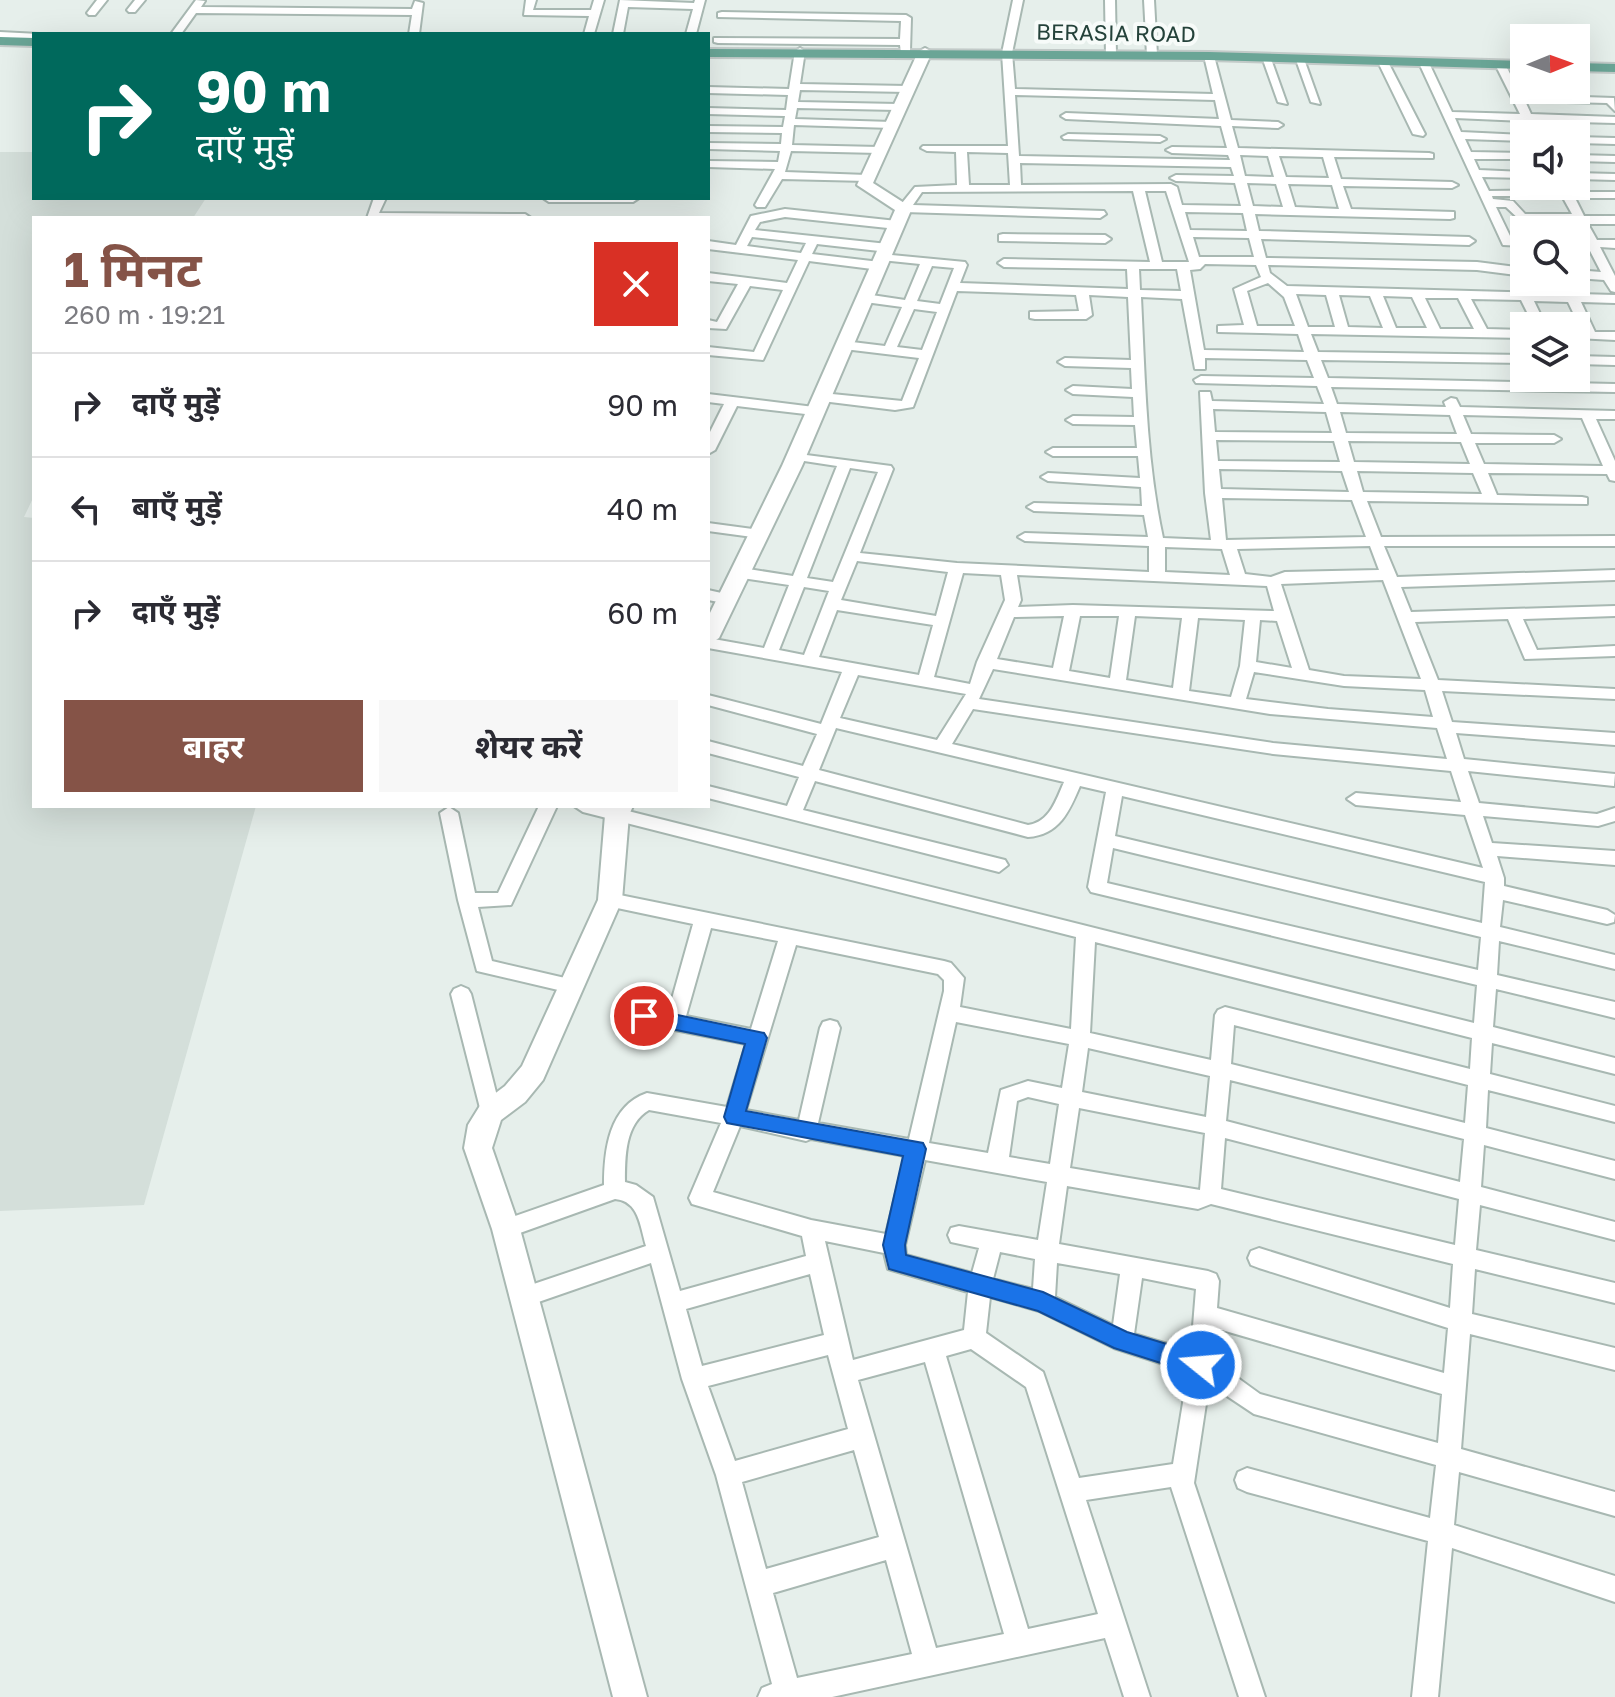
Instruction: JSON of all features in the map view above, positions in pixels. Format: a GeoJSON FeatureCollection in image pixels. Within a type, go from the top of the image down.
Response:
{"type":"FeatureCollection","features":[{"type":"Feature","properties":{"kind":"main road","name":"BERASIA ROAD"},"geometry":{"type":"LineString","coordinates":[[714,49],[800,51],[905,47],[925,52],[1510,64]]}},
{"type":"Feature","properties":{"kind":"main road"},"geometry":{"type":"LineString","coordinates":[[1590,67],[1615,68]]}},
{"type":"Feature","properties":{"kind":"street"},"geometry":{"type":"LineString","coordinates":[[92,13],[102,0]]}},
{"type":"Feature","properties":{"kind":"street"},"geometry":{"type":"LineString","coordinates":[[132,10],[140,0]]}},
{"type":"Feature","properties":{"kind":"street"},"geometry":{"type":"LineString","coordinates":[[177,32],[200,0]]}},
{"type":"Feature","properties":{"kind":"street"},"geometry":{"type":"LineString","coordinates":[[414,32],[419,0]]}},
{"type":"Feature","properties":{"kind":"street"},"geometry":{"type":"LineString","coordinates":[[531,0],[527,13],[595,13]]}},
{"type":"Feature","properties":{"kind":"street"},"geometry":{"type":"LineString","coordinates":[[590,32],[599,0]]}},
{"type":"Feature","properties":{"kind":"street"},"geometry":{"type":"LineString","coordinates":[[722,15],[876,13],[906,18],[905,47],[714,49],[725,0]]}},
{"type":"Feature","properties":{"kind":"street"},"geometry":{"type":"LineString","coordinates":[[1016,189],[1007,53],[1018,0]]}},
{"type":"Feature","properties":{"kind":"street"},"geometry":{"type":"LineString","coordinates":[[1110,0],[1111,55]]}},
{"type":"Feature","properties":{"kind":"street"},"geometry":{"type":"LineString","coordinates":[[1149,0],[1152,55]]}},
{"type":"Feature","properties":{"kind":"street"},"geometry":{"type":"LineString","coordinates":[[618,32],[624,2],[699,3],[692,32]]}},
{"type":"Feature","properties":{"kind":"street"},"geometry":{"type":"LineString","coordinates":[[191,10],[417,12]]}},
{"type":"Feature","properties":{"kind":"street"},"geometry":{"type":"LineString","coordinates":[[0,41],[32,41]]}},
{"type":"Feature","properties":{"kind":"street"},"geometry":{"type":"LineString","coordinates":[[761,205],[781,170],[787,147],[800,51]]}},
{"type":"Feature","properties":{"kind":"street"},"geometry":{"type":"LineString","coordinates":[[874,188],[879,150],[925,52]]}},
{"type":"Feature","properties":{"kind":"street"},"geometry":{"type":"LineString","coordinates":[[1209,56],[1254,236],[1266,270],[1288,290],[1322,381],[1358,496],[1431,684],[1495,884],[1425,1697]]}},
{"type":"Feature","properties":{"kind":"street"},"geometry":{"type":"LineString","coordinates":[[1266,59],[1288,74],[1316,102]]}},
{"type":"Feature","properties":{"kind":"street"},"geometry":{"type":"LineString","coordinates":[[1283,102],[1288,74],[1299,59]]}},
{"type":"Feature","properties":{"kind":"street"},"geometry":{"type":"LineString","coordinates":[[1383,62],[1419,134]]}},
{"type":"Feature","properties":{"kind":"street"},"geometry":{"type":"LineString","coordinates":[[1424,63],[1507,242],[1510,242]]}},
{"type":"Feature","properties":{"kind":"street"},"geometry":{"type":"LineString","coordinates":[[1500,64],[1510,83]]}},
{"type":"Feature","properties":{"kind":"street"},"geometry":{"type":"LineString","coordinates":[[710,128],[791,108],[907,89]]}},
{"type":"Feature","properties":{"kind":"street"},"geometry":{"type":"LineString","coordinates":[[710,90],[892,125]]}},
{"type":"Feature","properties":{"kind":"street"},"geometry":{"type":"LineString","coordinates":[[1011,92],[1219,97]]}},
{"type":"Feature","properties":{"kind":"street"},"geometry":{"type":"LineString","coordinates":[[1063,93],[1071,159]]}},
{"type":"Feature","properties":{"kind":"street"},"geometry":{"type":"LineString","coordinates":[[1590,100],[1610,100],[1615,108]]}},
{"type":"Feature","properties":{"kind":"street"},"geometry":{"type":"LineString","coordinates":[[1521,104],[1528,118]]}},
{"type":"Feature","properties":{"kind":"street"},"geometry":{"type":"LineString","coordinates":[[710,111],[898,107]]}},
{"type":"Feature","properties":{"kind":"street"},"geometry":{"type":"LineString","coordinates":[[1448,115],[1615,120]]}},
{"type":"Feature","properties":{"kind":"street"},"geometry":{"type":"LineString","coordinates":[[1066,116],[1278,125]]}},
{"type":"Feature","properties":{"kind":"street"},"geometry":{"type":"LineString","coordinates":[[1457,135],[1510,137]]}},
{"type":"Feature","properties":{"kind":"street"},"geometry":{"type":"LineString","coordinates":[[1068,137],[1160,139]]}},
{"type":"Feature","properties":{"kind":"street"},"geometry":{"type":"LineString","coordinates":[[1590,140],[1615,141]]}},
{"type":"Feature","properties":{"kind":"street"},"geometry":{"type":"LineString","coordinates":[[710,146],[879,150]]}},
{"type":"Feature","properties":{"kind":"street"},"geometry":{"type":"LineString","coordinates":[[927,148],[1071,159],[1236,164]]}},
{"type":"Feature","properties":{"kind":"street"},"geometry":{"type":"LineString","coordinates":[[961,149],[963,189]]}},
{"type":"Feature","properties":{"kind":"street"},"geometry":{"type":"LineString","coordinates":[[1172,150],[1429,156]]}},
{"type":"Feature","properties":{"kind":"street"},"geometry":{"type":"LineString","coordinates":[[1272,151],[1290,211]]}},
{"type":"Feature","properties":{"kind":"street"},"geometry":{"type":"LineString","coordinates":[[1327,153],[1346,212]]}},
{"type":"Feature","properties":{"kind":"street"},"geometry":{"type":"LineString","coordinates":[[1366,154],[1383,198]]}},
{"type":"Feature","properties":{"kind":"street"},"geometry":{"type":"LineString","coordinates":[[1408,155],[1429,214]]}},
{"type":"Feature","properties":{"kind":"street"},"geometry":{"type":"LineString","coordinates":[[1466,155],[1510,156]]}},
{"type":"Feature","properties":{"kind":"street"},"geometry":{"type":"LineString","coordinates":[[1590,158],[1615,159]]}},
{"type":"Feature","properties":{"kind":"street"},"geometry":{"type":"LineString","coordinates":[[710,164],[781,170],[874,188],[900,216]]}},
{"type":"Feature","properties":{"kind":"street"},"geometry":{"type":"LineString","coordinates":[[1475,173],[1510,174]]}},
{"type":"Feature","properties":{"kind":"street"},"geometry":{"type":"LineString","coordinates":[[1590,176],[1615,177]]}},
{"type":"Feature","properties":{"kind":"street"},"geometry":{"type":"LineString","coordinates":[[1176,178],[1336,181],[1429,214],[1450,215]]}},
{"type":"Feature","properties":{"kind":"street"},"geometry":{"type":"LineString","coordinates":[[1178,208],[1346,212],[1418,184],[1452,185]]}},
{"type":"Feature","properties":{"kind":"street"},"geometry":{"type":"LineString","coordinates":[[1138,187],[1157,266]]}},
{"type":"Feature","properties":{"kind":"street"},"geometry":{"type":"LineString","coordinates":[[710,637],[796,456],[885,257],[900,216],[919,189],[1171,187],[1186,233],[1190,266],[1188,295],[1207,405],[1213,465],[1212,493],[1224,544],[1239,578],[1273,582]]}},
{"type":"Feature","properties":{"kind":"street"},"geometry":{"type":"LineString","coordinates":[[1095,188],[1112,265]]}},
{"type":"Feature","properties":{"kind":"street"},"geometry":{"type":"LineString","coordinates":[[1590,193],[1615,195]]}},
{"type":"Feature","properties":{"kind":"street"},"geometry":{"type":"LineString","coordinates":[[1486,198],[1510,196]]}},
{"type":"Feature","properties":{"kind":"street"},"geometry":{"type":"LineString","coordinates":[[1486,198],[1509,203],[1520,216]]}},
{"type":"Feature","properties":{"kind":"street"},"geometry":{"type":"LineString","coordinates":[[740,249],[755,219],[780,213],[900,216],[1002,212],[1100,214]]}},
{"type":"Feature","properties":{"kind":"street"},"geometry":{"type":"LineString","coordinates":[[1002,212],[1006,290]]}},
{"type":"Feature","properties":{"kind":"street"},"geometry":{"type":"LineString","coordinates":[[372,216],[527,215]]}},
{"type":"Feature","properties":{"kind":"street"},"geometry":{"type":"LineString","coordinates":[[1590,219],[1615,220]]}},
{"type":"Feature","properties":{"kind":"street"},"geometry":{"type":"LineString","coordinates":[[748,233],[813,240],[885,257]]}},
{"type":"Feature","properties":{"kind":"street"},"geometry":{"type":"LineString","coordinates":[[1186,233],[1469,241]]}},
{"type":"Feature","properties":{"kind":"street"},"geometry":{"type":"LineString","coordinates":[[1003,238],[1105,239]]}},
{"type":"Feature","properties":{"kind":"street"},"geometry":{"type":"LineString","coordinates":[[710,351],[758,357],[808,257],[813,240]]}},
{"type":"Feature","properties":{"kind":"street"},"geometry":{"type":"LineString","coordinates":[[1590,240],[1615,288]]}},
{"type":"Feature","properties":{"kind":"street"},"geometry":{"type":"LineString","coordinates":[[1592,244],[1615,244]]}},
{"type":"Feature","properties":{"kind":"street"},"geometry":{"type":"LineString","coordinates":[[710,245],[808,257],[885,257],[961,265],[908,404],[818,404],[710,398]]}},
{"type":"Feature","properties":{"kind":"street"},"geometry":{"type":"LineString","coordinates":[[1600,259],[1615,259]]}},
{"type":"Feature","properties":{"kind":"street"},"geometry":{"type":"LineString","coordinates":[[1004,263],[1190,266],[1202,260],[1266,270],[1477,266],[1510,270]]}},
{"type":"Feature","properties":{"kind":"street"},"geometry":{"type":"LineString","coordinates":[[889,351],[928,261]]}},
{"type":"Feature","properties":{"kind":"street"},"geometry":{"type":"LineString","coordinates":[[1133,265],[1139,393],[1150,511],[1157,543],[1157,578]]}},
{"type":"Feature","properties":{"kind":"street"},"geometry":{"type":"LineString","coordinates":[[1251,329],[1240,289],[1266,270]]}},
{"type":"Feature","properties":{"kind":"street"},"geometry":{"type":"LineString","coordinates":[[1590,275],[1608,276]]}},
{"type":"Feature","properties":{"kind":"street"},"geometry":{"type":"LineString","coordinates":[[710,277],[793,287]]}},
{"type":"Feature","properties":{"kind":"street"},"geometry":{"type":"LineString","coordinates":[[710,324],[721,326],[746,282]]}},
{"type":"Feature","properties":{"kind":"street"},"geometry":{"type":"LineString","coordinates":[[953,287],[1188,295]]}},
{"type":"Feature","properties":{"kind":"street"},"geometry":{"type":"LineString","coordinates":[[1288,290],[1615,299]]}},
{"type":"Feature","properties":{"kind":"street"},"geometry":{"type":"LineString","coordinates":[[1331,291],[1343,331]]}},
{"type":"Feature","properties":{"kind":"street"},"geometry":{"type":"LineString","coordinates":[[1035,315],[1086,315],[1082,292]]}},
{"type":"Feature","properties":{"kind":"street"},"geometry":{"type":"LineString","coordinates":[[1375,293],[1391,332]]}},
{"type":"Feature","properties":{"kind":"street"},"geometry":{"type":"LineString","coordinates":[[1417,294],[1430,332],[1433,357],[1491,498]]}},
{"type":"Feature","properties":{"kind":"street"},"geometry":{"type":"LineString","coordinates":[[1463,295],[1482,333]]}},
{"type":"Feature","properties":{"kind":"street"},"geometry":{"type":"LineString","coordinates":[[1526,297],[1533,312]]}},
{"type":"Feature","properties":{"kind":"street"},"geometry":{"type":"LineString","coordinates":[[865,298],[945,309]]}},
{"type":"Feature","properties":{"kind":"street"},"geometry":{"type":"LineString","coordinates":[[1573,298],[1577,312]]}},
{"type":"Feature","properties":{"kind":"street"},"geometry":{"type":"LineString","coordinates":[[1223,329],[1510,334]]}},
{"type":"Feature","properties":{"kind":"street"},"geometry":{"type":"LineString","coordinates":[[1590,335],[1615,336]]}},
{"type":"Feature","properties":{"kind":"street"},"geometry":{"type":"LineString","coordinates":[[844,345],[927,355]]}},
{"type":"Feature","properties":{"kind":"street"},"geometry":{"type":"LineString","coordinates":[[1198,354],[1510,359]]}},
{"type":"Feature","properties":{"kind":"street"},"geometry":{"type":"LineString","coordinates":[[1590,360],[1615,361]]}},
{"type":"Feature","properties":{"kind":"street"},"geometry":{"type":"LineString","coordinates":[[1065,362],[1139,364]]}},
{"type":"Feature","properties":{"kind":"street"},"geometry":{"type":"LineString","coordinates":[[1201,380],[1615,388]]}},
{"type":"Feature","properties":{"kind":"street"},"geometry":{"type":"LineString","coordinates":[[1073,390],[1139,393]]}},
{"type":"Feature","properties":{"kind":"street"},"geometry":{"type":"LineString","coordinates":[[710,441],[732,401]]}},
{"type":"Feature","properties":{"kind":"street"},"geometry":{"type":"LineString","coordinates":[[1207,405],[1615,415]]}},
{"type":"Feature","properties":{"kind":"street"},"geometry":{"type":"LineString","coordinates":[[1213,465],[1479,468],[1613,474],[1587,414]]}},
{"type":"Feature","properties":{"kind":"street"},"geometry":{"type":"LineString","coordinates":[[1073,420],[1142,421]]}},
{"type":"Feature","properties":{"kind":"street"},"geometry":{"type":"LineString","coordinates":[[1210,436],[1554,439]]}},
{"type":"Feature","properties":{"kind":"street"},"geometry":{"type":"LineString","coordinates":[[1053,452],[1145,452]]}},
{"type":"Feature","properties":{"kind":"street"},"geometry":{"type":"LineString","coordinates":[[796,456],[886,469],[809,661]]}},
{"type":"Feature","properties":{"kind":"street"},"geometry":{"type":"LineString","coordinates":[[770,654],[845,463]]}},
{"type":"Feature","properties":{"kind":"street"},"geometry":{"type":"LineString","coordinates":[[1048,477],[1148,483]]}},
{"type":"Feature","properties":{"kind":"street"},"geometry":{"type":"LineString","coordinates":[[1212,493],[1582,501]]}},
{"type":"Feature","properties":{"kind":"street"},"geometry":{"type":"LineString","coordinates":[[1034,507],[1150,511]]}},
{"type":"Feature","properties":{"kind":"street"},"geometry":{"type":"LineString","coordinates":[[714,528],[760,534]]}},
{"type":"Feature","properties":{"kind":"street"},"geometry":{"type":"LineString","coordinates":[[1025,537],[1224,544],[1615,541]]}},
{"type":"Feature","properties":{"kind":"street"},"geometry":{"type":"LineString","coordinates":[[850,556],[957,568],[1273,582],[1285,577],[1391,579],[1615,575]]}},
{"type":"Feature","properties":{"kind":"street"},"geometry":{"type":"LineString","coordinates":[[925,681],[957,568]]}},
{"type":"Feature","properties":{"kind":"street"},"geometry":{"type":"LineString","coordinates":[[942,747],[972,696],[1013,600],[1008,570]]}},
{"type":"Feature","properties":{"kind":"street"},"geometry":{"type":"LineString","coordinates":[[742,573],[839,588]]}},
{"type":"Feature","properties":{"kind":"street"},"geometry":{"type":"LineString","coordinates":[[1273,582],[1303,676]]}},
{"type":"Feature","properties":{"kind":"street"},"geometry":{"type":"LineString","coordinates":[[710,595],[729,599]]}},
{"type":"Feature","properties":{"kind":"street"},"geometry":{"type":"LineString","coordinates":[[833,604],[942,622]]}},
{"type":"Feature","properties":{"kind":"street"},"geometry":{"type":"LineString","coordinates":[[1008,612],[1073,610],[1285,616]]}},
{"type":"Feature","properties":{"kind":"street"},"geometry":{"type":"LineString","coordinates":[[1060,674],[1073,610]]}},
{"type":"Feature","properties":{"kind":"street"},"geometry":{"type":"LineString","coordinates":[[1117,683],[1128,611]]}},
{"type":"Feature","properties":{"kind":"street"},"geometry":{"type":"LineString","coordinates":[[1407,617],[1615,611]]}},
{"type":"Feature","properties":{"kind":"street"},"geometry":{"type":"LineString","coordinates":[[1180,694],[1191,613]]}},
{"type":"Feature","properties":{"kind":"street"},"geometry":{"type":"LineString","coordinates":[[1237,703],[1248,666],[1253,615]]}},
{"type":"Feature","properties":{"kind":"street"},"geometry":{"type":"LineString","coordinates":[[1514,615],[1531,655],[1615,651]]}},
{"type":"Feature","properties":{"kind":"street"},"geometry":{"type":"LineString","coordinates":[[710,641],[925,681],[972,696],[1287,752],[1614,780]]}},
{"type":"Feature","properties":{"kind":"street"},"geometry":{"type":"LineString","coordinates":[[985,662],[1237,703],[1375,721],[1615,739]]}},
{"type":"Feature","properties":{"kind":"street"},"geometry":{"type":"LineString","coordinates":[[1248,666],[1303,676],[1615,694]]}},
{"type":"Feature","properties":{"kind":"street"},"geometry":{"type":"LineString","coordinates":[[793,813],[852,668]]}},
{"type":"Feature","properties":{"kind":"street"},"geometry":{"type":"LineString","coordinates":[[710,700],[942,747],[1075,778],[1495,884],[1607,917]]}},
{"type":"Feature","properties":{"kind":"street"},"geometry":{"type":"LineString","coordinates":[[710,747],[1039,832],[1051,825],[1075,778]]}},
{"type":"Feature","properties":{"kind":"street"},"geometry":{"type":"LineString","coordinates":[[1115,788],[1097,887],[1615,1010]]}},
{"type":"Feature","properties":{"kind":"street"},"geometry":{"type":"LineString","coordinates":[[710,792],[999,865]]}},
{"type":"Feature","properties":{"kind":"street"},"geometry":{"type":"LineString","coordinates":[[1356,799],[1598,820],[1615,814]]}},
{"type":"Feature","properties":{"kind":"street"},"geometry":{"type":"LineString","coordinates":[[467,900],[504,900],[547,808]]}},
{"type":"Feature","properties":{"kind":"street"},"geometry":{"type":"LineString","coordinates":[[597,808],[619,811],[1615,1066]]}},
{"type":"Feature","properties":{"kind":"street"},"geometry":{"type":"LineString","coordinates":[[619,811],[610,900],[533,1072],[515,1094],[491,1112],[482,1125],[478,1148],[506,1229],[630,1697]]}},
{"type":"Feature","properties":{"kind":"street"},"geometry":{"type":"LineString","coordinates":[[449,813],[484,966],[571,986]]}},
{"type":"Feature","properties":{"kind":"street"},"geometry":{"type":"LineString","coordinates":[[1106,840],[1615,962]]}},
{"type":"Feature","properties":{"kind":"street"},"geometry":{"type":"LineString","coordinates":[[1485,849],[1615,858]]}},
{"type":"Feature","properties":{"kind":"street"},"geometry":{"type":"LineString","coordinates":[[610,900],[944,968],[954,978],[949,1013],[894,1245],[896,1262],[1043,1302],[1122,1341],[1201,1365],[1254,1403],[1615,1504]]}},
{"type":"Feature","properties":{"kind":"street"},"geometry":{"type":"LineString","coordinates":[[675,1022],[704,919]]}},
{"type":"Feature","properties":{"kind":"street"},"geometry":{"type":"LineString","coordinates":[[1043,1302],[1047,1249],[1080,1036],[1086,933]]}},
{"type":"Feature","properties":{"kind":"street"},"geometry":{"type":"LineString","coordinates":[[789,936],[734,1117],[700,1198],[811,1229],[894,1245]]}},
{"type":"Feature","properties":{"kind":"street"},"geometry":{"type":"LineString","coordinates":[[461,994],[491,1112]]}},
{"type":"Feature","properties":{"kind":"street"},"geometry":{"type":"LineString","coordinates":[[949,1013],[1080,1036],[1219,1068],[1615,1170]]}},
{"type":"Feature","properties":{"kind":"street"},"geometry":{"type":"LineString","coordinates":[[1210,1195],[1225,1015],[1477,1082],[1615,1114]]}},
{"type":"Feature","properties":{"kind":"street"},"geometry":{"type":"LineString","coordinates":[[644,1016],[757,1038]]}},
{"type":"Feature","properties":{"kind":"street"},"geometry":{"type":"LineString","coordinates":[[806,1132],[830,1028]]}},
{"type":"Feature","properties":{"kind":"street"},"geometry":{"type":"LineString","coordinates":[[997,1164],[1008,1096],[1028,1089],[1215,1127],[1468,1190],[1615,1231]]}},
{"type":"Feature","properties":{"kind":"street"},"geometry":{"type":"LineString","coordinates":[[615,1190],[614,1159],[626,1119],[635,1106],[647,1101],[1198,1200],[1210,1195],[1615,1293]]}},
{"type":"Feature","properties":{"kind":"street"},"geometry":{"type":"LineString","coordinates":[[506,1229],[615,1190],[628,1191],[645,1204],[694,1379],[728,1475],[780,1695],[1114,1623]]}},
{"type":"Feature","properties":{"kind":"street"},"geometry":{"type":"LineString","coordinates":[[811,1229],[844,1373],[928,1664]]}},
{"type":"Feature","properties":{"kind":"street"},"geometry":{"type":"LineString","coordinates":[[959,1235],[1208,1281],[1201,1365],[1183,1474],[1183,1493],[1252,1697]]}},
{"type":"Feature","properties":{"kind":"street"},"geometry":{"type":"LineString","coordinates":[[974,1338],[980,1286],[992,1241]]}},
{"type":"Feature","properties":{"kind":"street"},"geometry":{"type":"LineString","coordinates":[[524,1297],[658,1251]]}},
{"type":"Feature","properties":{"kind":"street"},"geometry":{"type":"LineString","coordinates":[[1259,1258],[1458,1321],[1615,1359]]}},
{"type":"Feature","properties":{"kind":"street"},"geometry":{"type":"LineString","coordinates":[[673,1303],[819,1262]]}},
{"type":"Feature","properties":{"kind":"street"},"geometry":{"type":"LineString","coordinates":[[1122,1341],[1132,1267]]}},
{"type":"Feature","properties":{"kind":"street"},"geometry":{"type":"LineString","coordinates":[[1206,1315],[1453,1386]]}},
{"type":"Feature","properties":{"kind":"street"},"geometry":{"type":"LineString","coordinates":[[844,1373],[974,1338],[1035,1380],[1137,1697]]}},
{"type":"Feature","properties":{"kind":"street"},"geometry":{"type":"LineString","coordinates":[[694,1379],[838,1342]]}},
{"type":"Feature","properties":{"kind":"street"},"geometry":{"type":"LineString","coordinates":[[932,1348],[1019,1642]]}},
{"type":"Feature","properties":{"kind":"street"},"geometry":{"type":"LineString","coordinates":[[728,1475],[863,1436]]}},
{"type":"Feature","properties":{"kind":"street"},"geometry":{"type":"LineString","coordinates":[[1071,1491],[1183,1474]]}},
{"type":"Feature","properties":{"kind":"street"},"geometry":{"type":"LineString","coordinates":[[1247,1480],[1439,1532],[1615,1589]]}},
{"type":"Feature","properties":{"kind":"street"},"geometry":{"type":"LineString","coordinates":[[756,1585],[892,1546]]}},
{"type":"Feature","properties":{"kind":"shaded area"},"geometry":{"type":"Polygon","coordinates":[[[0,152],[32,152],[32,200],[205,200],[194,216],[32,216],[32,500],[24,517],[32,518],[32,808],[255,808],[144,1205],[0,1211],[0,152]]]}},
{"type":"Feature","properties":{"kind":"route"},"geometry":{"type":"LineString","coordinates":[[644,1016],[757,1038],[734,1117],[916,1149],[894,1245],[896,1262],[1043,1302],[1122,1341],[1201,1365]]}}]}
